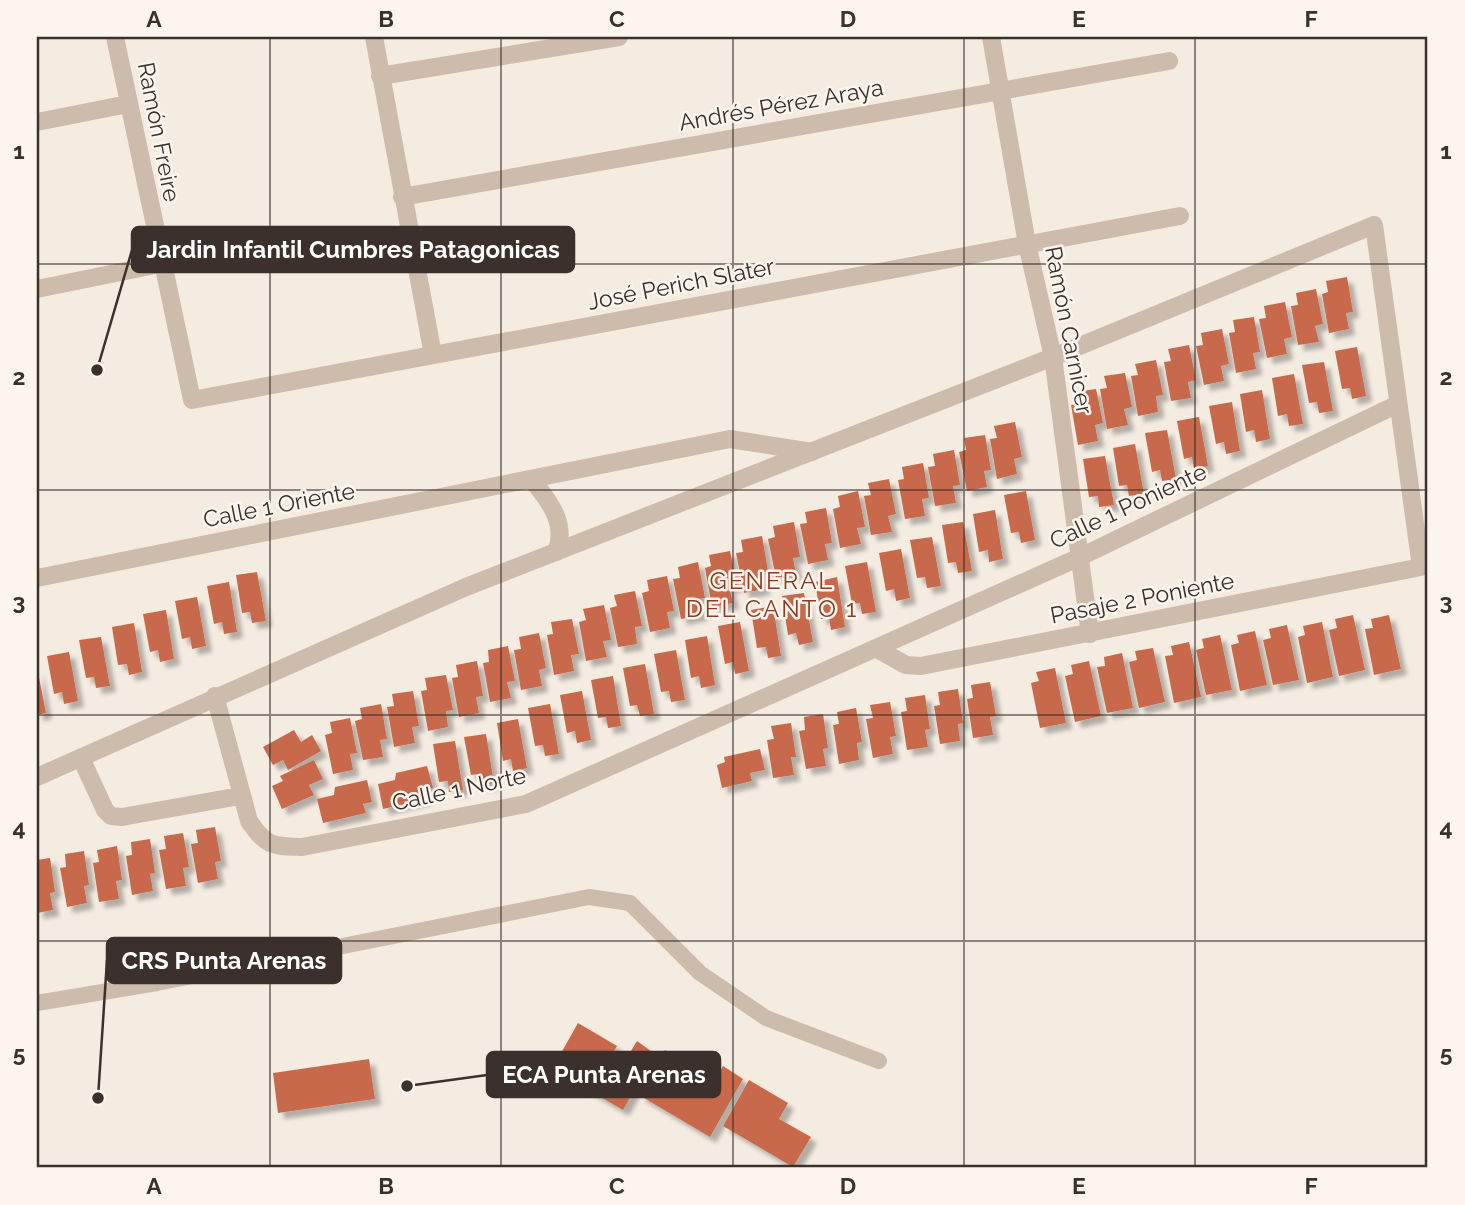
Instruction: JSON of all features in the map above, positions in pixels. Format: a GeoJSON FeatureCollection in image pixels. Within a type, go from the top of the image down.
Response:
{"type":"FeatureCollection","features":[{"type":"Feature","properties":{"kind":"street","name":"Ramón Freire"},"geometry":{"type":"LineString","coordinates":[[115,37],[160,264],[192,400]]}},
{"type":"Feature","properties":{"kind":"street"},"geometry":{"type":"LineString","coordinates":[[374,37],[401,197],[433,355]]}},
{"type":"Feature","properties":{"kind":"street"},"geometry":{"type":"LineString","coordinates":[[380,76],[619,37]]}},
{"type":"Feature","properties":{"kind":"street","name":"Ramón Carnicer"},"geometry":{"type":"LineString","coordinates":[[991,37],[1027,244],[1054,357],[1090,634]]}},
{"type":"Feature","properties":{"kind":"street","name":"Andrés Pérez Araya"},"geometry":{"type":"LineString","coordinates":[[401,197],[1168,61]]}},
{"type":"Feature","properties":{"kind":"street"},"geometry":{"type":"LineString","coordinates":[[37,122],[128,104]]}},
{"type":"Feature","properties":{"kind":"street","name":"José Perich Slater"},"geometry":{"type":"LineString","coordinates":[[192,400],[1180,216]]}},
{"type":"Feature","properties":{"kind":"street"},"geometry":{"type":"LineString","coordinates":[[37,777],[466,587],[1054,357],[1374,225],[1398,404]]}},
{"type":"Feature","properties":{"kind":"street"},"geometry":{"type":"LineString","coordinates":[[37,289],[160,264]]}},
{"type":"Feature","properties":{"kind":"street","name":"Calle 1 Poniente"},"geometry":{"type":"LineString","coordinates":[[877,649],[1080,557],[1398,404]]}},
{"type":"Feature","properties":{"kind":"street","name":"Pasaje 2 Poniente"},"geometry":{"type":"LineString","coordinates":[[877,649],[906,665],[921,666],[1421,567],[1398,404]]}},
{"type":"Feature","properties":{"kind":"street","name":"Calle 1 Oriente"},"geometry":{"type":"LineString","coordinates":[[37,578],[730,439],[811,452]]}},
{"type":"Feature","properties":{"kind":"street"},"geometry":{"type":"LineString","coordinates":[[531,479],[546,497],[556,517],[562,537],[556,552]]}},
{"type":"Feature","properties":{"kind":"street","name":"Calle 1 Norte"},"geometry":{"type":"LineString","coordinates":[[215,696],[240,796],[259,836],[273,846],[292,847],[526,804],[877,649]]}},
{"type":"Feature","properties":{"kind":"street"},"geometry":{"type":"LineString","coordinates":[[81,758],[105,810],[111,816],[122,817],[240,796]]}},
{"type":"Feature","properties":{"kind":"lane"},"geometry":{"type":"LineString","coordinates":[[37,1003],[157,983],[589,897],[630,903],[700,972],[765,1017],[879,1061]]}},
{"type":"Feature","properties":{"kind":"building"},"geometry":{"type":"Polygon","coordinates":[[[1347,277],[1353,312],[1346,313],[1349,329],[1329,333],[1322,294],[1328,292],[1326,281],[1347,277]]]}},
{"type":"Feature","properties":{"kind":"building"},"geometry":{"type":"Polygon","coordinates":[[[1316,289],[1323,324],[1315,326],[1319,342],[1298,345],[1291,306],[1298,305],[1296,293],[1316,289]]]}},
{"type":"Feature","properties":{"kind":"building"},"geometry":{"type":"Polygon","coordinates":[[[1285,302],[1292,337],[1284,339],[1287,354],[1267,358],[1259,319],[1266,318],[1264,306],[1285,302]]]}},
{"type":"Feature","properties":{"kind":"building"},"geometry":{"type":"Polygon","coordinates":[[[1254,317],[1260,352],[1253,353],[1256,369],[1236,373],[1229,333],[1235,332],[1233,320],[1254,317]]]}},
{"type":"Feature","properties":{"kind":"building"},"geometry":{"type":"Polygon","coordinates":[[[1222,329],[1229,364],[1221,366],[1224,381],[1204,385],[1196,346],[1203,345],[1201,333],[1222,329]]]}},
{"type":"Feature","properties":{"kind":"building"},"geometry":{"type":"Polygon","coordinates":[[[1189,345],[1196,380],[1188,382],[1191,398],[1171,401],[1164,362],[1171,361],[1168,349],[1189,345]]]}},
{"type":"Feature","properties":{"kind":"building"},"geometry":{"type":"Polygon","coordinates":[[[1357,347],[1366,396],[1352,399],[1350,388],[1342,389],[1335,351],[1357,347]]]}},
{"type":"Feature","properties":{"kind":"building"},"geometry":{"type":"Polygon","coordinates":[[[1156,360],[1163,395],[1156,396],[1158,412],[1138,416],[1131,376],[1138,375],[1135,364],[1156,360]]]}},
{"type":"Feature","properties":{"kind":"building"},"geometry":{"type":"Polygon","coordinates":[[[1324,362],[1333,411],[1319,413],[1317,402],[1309,403],[1302,365],[1324,362]]]}},
{"type":"Feature","properties":{"kind":"building"},"geometry":{"type":"Polygon","coordinates":[[[1125,373],[1132,407],[1124,409],[1128,425],[1107,429],[1100,389],[1107,388],[1104,376],[1125,373]]]}},
{"type":"Feature","properties":{"kind":"building"},"geometry":{"type":"Polygon","coordinates":[[[1294,374],[1303,424],[1289,426],[1287,414],[1278,416],[1272,378],[1294,374]]]}},
{"type":"Feature","properties":{"kind":"building"},"geometry":{"type":"Polygon","coordinates":[[[1096,389],[1103,423],[1095,425],[1098,441],[1078,445],[1071,405],[1078,404],[1075,392],[1096,389]]]}},
{"type":"Feature","properties":{"kind":"building"},"geometry":{"type":"Polygon","coordinates":[[[1262,390],[1270,439],[1256,442],[1254,430],[1246,432],[1240,394],[1262,390]]]}},
{"type":"Feature","properties":{"kind":"building"},"geometry":{"type":"Polygon","coordinates":[[[1232,402],[1240,451],[1226,454],[1224,442],[1216,444],[1209,406],[1232,402]]]}},
{"type":"Feature","properties":{"kind":"building"},"geometry":{"type":"Polygon","coordinates":[[[1199,417],[1208,466],[1194,469],[1192,457],[1184,459],[1177,421],[1199,417]]]}},
{"type":"Feature","properties":{"kind":"building"},"geometry":{"type":"Polygon","coordinates":[[[1015,422],[1022,457],[1014,459],[1017,474],[997,479],[990,439],[997,438],[994,426],[1015,422]]]}},
{"type":"Feature","properties":{"kind":"building"},"geometry":{"type":"Polygon","coordinates":[[[1167,430],[1176,479],[1162,481],[1160,470],[1152,472],[1145,433],[1167,430]]]}},
{"type":"Feature","properties":{"kind":"building"},"geometry":{"type":"Polygon","coordinates":[[[985,435],[991,470],[984,471],[987,487],[967,491],[959,452],[966,450],[964,438],[985,435]]]}},
{"type":"Feature","properties":{"kind":"building"},"geometry":{"type":"Polygon","coordinates":[[[1135,444],[1144,494],[1129,496],[1127,485],[1119,486],[1113,448],[1135,444]]]}},
{"type":"Feature","properties":{"kind":"building"},"geometry":{"type":"Polygon","coordinates":[[[954,450],[960,485],[953,486],[956,503],[935,506],[928,467],[935,466],[933,454],[954,450]]]}},
{"type":"Feature","properties":{"kind":"building"},"geometry":{"type":"Polygon","coordinates":[[[1105,456],[1114,505],[1099,507],[1098,496],[1089,497],[1083,459],[1105,456]]]}},
{"type":"Feature","properties":{"kind":"building"},"geometry":{"type":"Polygon","coordinates":[[[923,463],[929,498],[922,499],[925,516],[905,519],[898,480],[904,479],[902,467],[923,463]]]}},
{"type":"Feature","properties":{"kind":"building"},"geometry":{"type":"Polygon","coordinates":[[[889,479],[896,514],[888,516],[892,532],[871,535],[864,496],[871,495],[868,483],[889,479]]]}},
{"type":"Feature","properties":{"kind":"building"},"geometry":{"type":"Polygon","coordinates":[[[858,491],[865,527],[857,528],[861,544],[840,548],[833,509],[840,507],[838,496],[858,491]]]}},
{"type":"Feature","properties":{"kind":"building"},"geometry":{"type":"Polygon","coordinates":[[[1026,491],[1035,540],[1021,543],[1019,532],[1011,533],[1004,495],[1026,491]]]}},
{"type":"Feature","properties":{"kind":"building"},"geometry":{"type":"Polygon","coordinates":[[[826,508],[832,543],[825,544],[828,560],[808,564],[800,524],[807,523],[805,512],[826,508]]]}},
{"type":"Feature","properties":{"kind":"building"},"geometry":{"type":"Polygon","coordinates":[[[995,510],[1003,559],[989,562],[988,550],[979,552],[973,514],[995,510]]]}},
{"type":"Feature","properties":{"kind":"building"},"geometry":{"type":"Polygon","coordinates":[[[794,522],[800,557],[793,558],[796,574],[776,578],[768,539],[775,537],[773,526],[794,522]]]}},
{"type":"Feature","properties":{"kind":"building"},"geometry":{"type":"Polygon","coordinates":[[[963,522],[972,571],[958,573],[956,562],[948,563],[942,525],[963,522]]]}},
{"type":"Feature","properties":{"kind":"building"},"geometry":{"type":"Polygon","coordinates":[[[762,536],[768,571],[761,573],[764,589],[744,593],[736,553],[743,552],[741,540],[762,536]]]}},
{"type":"Feature","properties":{"kind":"building"},"geometry":{"type":"Polygon","coordinates":[[[932,537],[941,586],[927,588],[925,577],[917,578],[910,540],[932,537]]]}},
{"type":"Feature","properties":{"kind":"building"},"geometry":{"type":"Polygon","coordinates":[[[901,549],[910,598],[896,601],[894,589],[886,591],[879,553],[901,549]]]}},
{"type":"Feature","properties":{"kind":"building"},"geometry":{"type":"Polygon","coordinates":[[[730,551],[737,586],[729,587],[733,603],[712,607],[705,568],[711,566],[709,555],[730,551]]]}},
{"type":"Feature","properties":{"kind":"building"},"geometry":{"type":"Polygon","coordinates":[[[698,562],[705,598],[698,599],[701,615],[681,619],[673,579],[680,578],[678,567],[698,562]]]}},
{"type":"Feature","properties":{"kind":"building"},"geometry":{"type":"Polygon","coordinates":[[[867,562],[876,612],[862,614],[860,603],[852,604],[845,566],[867,562]]]}},
{"type":"Feature","properties":{"kind":"building"},"geometry":{"type":"Polygon","coordinates":[[[257,572],[266,621],[252,623],[250,612],[242,613],[236,575],[257,572]]]}},
{"type":"Feature","properties":{"kind":"building"},"geometry":{"type":"Polygon","coordinates":[[[667,576],[674,611],[667,612],[670,628],[650,632],[642,593],[649,591],[647,580],[667,576]]]}},
{"type":"Feature","properties":{"kind":"building"},"geometry":{"type":"Polygon","coordinates":[[[837,577],[845,627],[831,630],[829,618],[821,619],[815,582],[837,577]]]}},
{"type":"Feature","properties":{"kind":"building"},"geometry":{"type":"Polygon","coordinates":[[[229,582],[237,632],[224,634],[222,622],[214,624],[207,586],[229,582]]]}},
{"type":"Feature","properties":{"kind":"building"},"geometry":{"type":"Polygon","coordinates":[[[635,591],[642,626],[635,627],[637,644],[618,647],[610,608],[617,606],[614,595],[635,591]]]}},
{"type":"Feature","properties":{"kind":"building"},"geometry":{"type":"Polygon","coordinates":[[[804,593],[813,642],[799,645],[796,633],[788,635],[782,596],[804,593]]]}},
{"type":"Feature","properties":{"kind":"building"},"geometry":{"type":"Polygon","coordinates":[[[197,597],[206,646],[192,649],[190,637],[182,639],[175,601],[197,597]]]}},
{"type":"Feature","properties":{"kind":"building"},"geometry":{"type":"Polygon","coordinates":[[[604,605],[611,640],[603,641],[607,657],[586,661],[579,622],[586,620],[583,609],[604,605]]]}},
{"type":"Feature","properties":{"kind":"building"},"geometry":{"type":"Polygon","coordinates":[[[773,606],[781,656],[768,658],[766,647],[757,648],[751,610],[773,606]]]}},
{"type":"Feature","properties":{"kind":"building"},"geometry":{"type":"Polygon","coordinates":[[[166,610],[174,659],[160,662],[158,650],[150,652],[143,614],[166,610]]]}},
{"type":"Feature","properties":{"kind":"building"},"geometry":{"type":"Polygon","coordinates":[[[1353,615],[1365,670],[1339,676],[1329,630],[1337,628],[1335,619],[1353,615]]]}},
{"type":"Feature","properties":{"kind":"building"},"geometry":{"type":"Polygon","coordinates":[[[1389,615],[1401,669],[1374,675],[1365,629],[1373,628],[1371,619],[1389,615]]]}},
{"type":"Feature","properties":{"kind":"building"},"geometry":{"type":"Polygon","coordinates":[[[572,619],[579,654],[571,655],[574,671],[554,675],[547,635],[553,634],[551,622],[572,619]]]}},
{"type":"Feature","properties":{"kind":"building"},"geometry":{"type":"Polygon","coordinates":[[[740,622],[749,671],[735,674],[733,662],[725,664],[718,626],[740,622]]]}},
{"type":"Feature","properties":{"kind":"building"},"geometry":{"type":"Polygon","coordinates":[[[1322,622],[1333,677],[1307,683],[1298,637],[1305,635],[1303,626],[1322,622]]]}},
{"type":"Feature","properties":{"kind":"building"},"geometry":{"type":"Polygon","coordinates":[[[134,623],[142,672],[129,675],[127,664],[118,665],[112,627],[134,623]]]}},
{"type":"Feature","properties":{"kind":"building"},"geometry":{"type":"Polygon","coordinates":[[[1287,625],[1299,680],[1273,685],[1263,640],[1271,638],[1269,629],[1287,625]]]}},
{"type":"Feature","properties":{"kind":"building"},"geometry":{"type":"Polygon","coordinates":[[[1255,631],[1267,685],[1240,691],[1231,645],[1239,643],[1237,635],[1255,631]]]}},
{"type":"Feature","properties":{"kind":"building"},"geometry":{"type":"Polygon","coordinates":[[[539,633],[546,668],[539,670],[542,686],[521,690],[514,650],[521,649],[519,637],[539,633]]]}},
{"type":"Feature","properties":{"kind":"building"},"geometry":{"type":"Polygon","coordinates":[[[1220,635],[1232,690],[1206,695],[1196,650],[1204,648],[1202,639],[1220,635]]]}},
{"type":"Feature","properties":{"kind":"building"},"geometry":{"type":"Polygon","coordinates":[[[707,636],[715,685],[701,688],[699,676],[691,678],[685,640],[707,636]]]}},
{"type":"Feature","properties":{"kind":"building"},"geometry":{"type":"Polygon","coordinates":[[[101,637],[110,686],[96,688],[94,677],[86,678],[79,640],[101,637]]]}},
{"type":"Feature","properties":{"kind":"building"},"geometry":{"type":"Polygon","coordinates":[[[1189,642],[1201,697],[1174,703],[1165,656],[1173,655],[1171,646],[1189,642]]]}},
{"type":"Feature","properties":{"kind":"building"},"geometry":{"type":"Polygon","coordinates":[[[508,646],[515,681],[507,682],[511,698],[490,702],[483,663],[489,662],[488,650],[508,646]]]}},
{"type":"Feature","properties":{"kind":"building"},"geometry":{"type":"Polygon","coordinates":[[[1153,648],[1165,702],[1139,708],[1129,662],[1137,660],[1135,651],[1153,648]]]}},
{"type":"Feature","properties":{"kind":"building"},"geometry":{"type":"Polygon","coordinates":[[[676,650],[685,700],[671,702],[669,691],[661,692],[654,654],[676,650]]]}},
{"type":"Feature","properties":{"kind":"building"},"geometry":{"type":"Polygon","coordinates":[[[69,652],[78,701],[64,704],[62,692],[54,694],[47,656],[69,652]]]}},
{"type":"Feature","properties":{"kind":"building"},"geometry":{"type":"Polygon","coordinates":[[[1122,653],[1133,708],[1107,713],[1097,667],[1105,666],[1104,657],[1122,653]]]}},
{"type":"Feature","properties":{"kind":"building"},"geometry":{"type":"Polygon","coordinates":[[[477,661],[483,696],[476,697],[479,713],[459,717],[452,678],[458,677],[456,665],[477,661]]]}},
{"type":"Feature","properties":{"kind":"building"},"geometry":{"type":"Polygon","coordinates":[[[1089,661],[1101,716],[1075,722],[1065,676],[1073,674],[1071,665],[1089,661]]]}},
{"type":"Feature","properties":{"kind":"building"},"geometry":{"type":"Polygon","coordinates":[[[645,664],[654,714],[640,716],[637,705],[630,706],[623,668],[645,664]]]}},
{"type":"Feature","properties":{"kind":"building"},"geometry":{"type":"Polygon","coordinates":[[[37,667],[46,713],[37,715],[37,667]]]}},
{"type":"Feature","properties":{"kind":"building"},"geometry":{"type":"Polygon","coordinates":[[[1055,668],[1066,723],[1040,728],[1031,683],[1039,681],[1036,672],[1055,668]]]}},
{"type":"Feature","properties":{"kind":"building"},"geometry":{"type":"Polygon","coordinates":[[[446,675],[453,710],[446,711],[448,727],[428,731],[421,691],[427,690],[425,678],[446,675]]]}},
{"type":"Feature","properties":{"kind":"building"},"geometry":{"type":"Polygon","coordinates":[[[613,676],[621,726],[608,728],[606,717],[598,718],[591,680],[613,676]]]}},
{"type":"Feature","properties":{"kind":"building"},"geometry":{"type":"Polygon","coordinates":[[[990,682],[996,716],[990,717],[993,735],[973,738],[967,699],[973,698],[971,685],[990,682]]]}},
{"type":"Feature","properties":{"kind":"building"},"geometry":{"type":"Polygon","coordinates":[[[958,689],[963,723],[958,724],[960,741],[940,744],[934,706],[940,705],[938,692],[958,689]]]}},
{"type":"Feature","properties":{"kind":"building"},"geometry":{"type":"Polygon","coordinates":[[[413,691],[419,726],[412,727],[415,743],[394,747],[387,707],[394,706],[392,694],[413,691]]]}},
{"type":"Feature","properties":{"kind":"building"},"geometry":{"type":"Polygon","coordinates":[[[582,691],[591,740],[577,743],[575,731],[567,733],[560,695],[582,691]]]}},
{"type":"Feature","properties":{"kind":"building"},"geometry":{"type":"Polygon","coordinates":[[[925,695],[930,729],[925,730],[928,747],[907,750],[901,712],[907,711],[905,698],[925,695]]]}},
{"type":"Feature","properties":{"kind":"building"},"geometry":{"type":"Polygon","coordinates":[[[890,702],[896,736],[890,737],[893,754],[873,758],[866,719],[873,718],[870,705],[890,702]]]}},
{"type":"Feature","properties":{"kind":"building"},"geometry":{"type":"Polygon","coordinates":[[[381,704],[387,739],[380,740],[383,757],[363,760],[355,721],[362,719],[360,708],[381,704]]]}},
{"type":"Feature","properties":{"kind":"building"},"geometry":{"type":"Polygon","coordinates":[[[550,704],[559,754],[545,756],[543,745],[535,746],[528,708],[550,704]]]}},
{"type":"Feature","properties":{"kind":"building"},"geometry":{"type":"Polygon","coordinates":[[[856,708],[862,742],[857,743],[859,760],[839,764],[833,725],[839,724],[837,712],[856,708]]]}},
{"type":"Feature","properties":{"kind":"building"},"geometry":{"type":"Polygon","coordinates":[[[823,714],[828,748],[823,749],[826,766],[806,769],[799,731],[805,730],[804,717],[823,714]]]}},
{"type":"Feature","properties":{"kind":"building"},"geometry":{"type":"Polygon","coordinates":[[[350,718],[357,753],[350,754],[353,770],[333,774],[325,735],[332,733],[330,722],[350,718]]]}},
{"type":"Feature","properties":{"kind":"building"},"geometry":{"type":"Polygon","coordinates":[[[518,719],[527,768],[513,771],[511,759],[503,761],[497,723],[518,719]]]}},
{"type":"Feature","properties":{"kind":"building"},"geometry":{"type":"Polygon","coordinates":[[[791,723],[796,757],[791,757],[794,775],[773,778],[767,740],[774,739],[771,726],[791,723]]]}},
{"type":"Feature","properties":{"kind":"building"},"geometry":{"type":"Polygon","coordinates":[[[294,730],[301,742],[312,735],[321,751],[288,770],[283,760],[273,765],[263,747],[294,730]]]}},
{"type":"Feature","properties":{"kind":"building"},"geometry":{"type":"Polygon","coordinates":[[[486,734],[494,783],[481,785],[479,774],[471,775],[464,737],[486,734]]]}},
{"type":"Feature","properties":{"kind":"building"},"geometry":{"type":"Polygon","coordinates":[[[455,741],[463,790],[449,792],[448,781],[439,782],[433,744],[455,741]]]}},
{"type":"Feature","properties":{"kind":"building"},"geometry":{"type":"Polygon","coordinates":[[[760,749],[765,770],[750,773],[752,781],[722,788],[717,765],[725,762],[724,757],[760,749]]]}},
{"type":"Feature","properties":{"kind":"building"},"geometry":{"type":"Polygon","coordinates":[[[314,760],[323,779],[309,785],[314,795],[282,809],[272,786],[283,781],[280,776],[314,760]]]}},
{"type":"Feature","properties":{"kind":"building"},"geometry":{"type":"Polygon","coordinates":[[[427,766],[433,788],[424,790],[426,799],[383,809],[378,784],[395,780],[396,773],[427,766]]]}},
{"type":"Feature","properties":{"kind":"building"},"geometry":{"type":"Polygon","coordinates":[[[367,780],[372,802],[363,804],[366,813],[323,823],[317,799],[334,795],[335,787],[367,780]]]}},
{"type":"Feature","properties":{"kind":"building"},"geometry":{"type":"Polygon","coordinates":[[[215,827],[221,861],[215,862],[218,879],[198,883],[191,844],[198,843],[196,830],[215,827]]]}},
{"type":"Feature","properties":{"kind":"building"},"geometry":{"type":"Polygon","coordinates":[[[183,833],[189,867],[183,868],[186,886],[166,889],[159,850],[166,849],[164,836],[183,833]]]}},
{"type":"Feature","properties":{"kind":"building"},"geometry":{"type":"Polygon","coordinates":[[[150,839],[155,873],[150,874],[153,891],[132,895],[126,856],[132,855],[131,842],[150,839]]]}},
{"type":"Feature","properties":{"kind":"building"},"geometry":{"type":"Polygon","coordinates":[[[117,846],[122,880],[116,881],[119,899],[99,902],[93,863],[99,862],[97,850],[117,846]]]}},
{"type":"Feature","properties":{"kind":"building"},"geometry":{"type":"Polygon","coordinates":[[[84,851],[89,885],[84,886],[87,903],[67,907],[60,868],[66,867],[65,854],[84,851]]]}},
{"type":"Feature","properties":{"kind":"building"},"geometry":{"type":"Polygon","coordinates":[[[50,858],[55,892],[50,893],[53,910],[37,913],[37,860],[50,858]]]}},
{"type":"Feature","properties":{"kind":"building"},"geometry":{"type":"Polygon","coordinates":[[[578,1023],[617,1046],[608,1062],[620,1069],[637,1041],[655,1054],[623,1110],[552,1069],[578,1023]]]}},
{"type":"Feature","properties":{"kind":"building"},"geometry":{"type":"Polygon","coordinates":[[[665,1050],[705,1073],[695,1089],[706,1094],[723,1066],[743,1079],[710,1137],[639,1095],[665,1050]]]}},
{"type":"Feature","properties":{"kind":"building"},"geometry":{"type":"Polygon","coordinates":[[[369,1059],[375,1099],[278,1113],[273,1073],[369,1059]]]}},
{"type":"Feature","properties":{"kind":"building"},"geometry":{"type":"Polygon","coordinates":[[[749,1080],[788,1103],[779,1119],[811,1137],[793,1167],[723,1126],[749,1080]]]}},
{"type":"Feature","properties":{"kind":"place","name":"Jardin Infantil Cumbres Patagonicas"},"geometry":{"type":"Point","coordinates":[97,370]}},
{"type":"Feature","properties":{"kind":"place","name":"ECA Punta Arenas"},"geometry":{"type":"Point","coordinates":[407,1086]}},
{"type":"Feature","properties":{"kind":"place","name":"CRS Punta Arenas"},"geometry":{"type":"Point","coordinates":[98,1098]}},
{"type":"Feature","properties":{"kind":"district","name":"GENERAL DEL CANTO 1"},"geometry":{"type":"Point","coordinates":[772,595]}}]}
